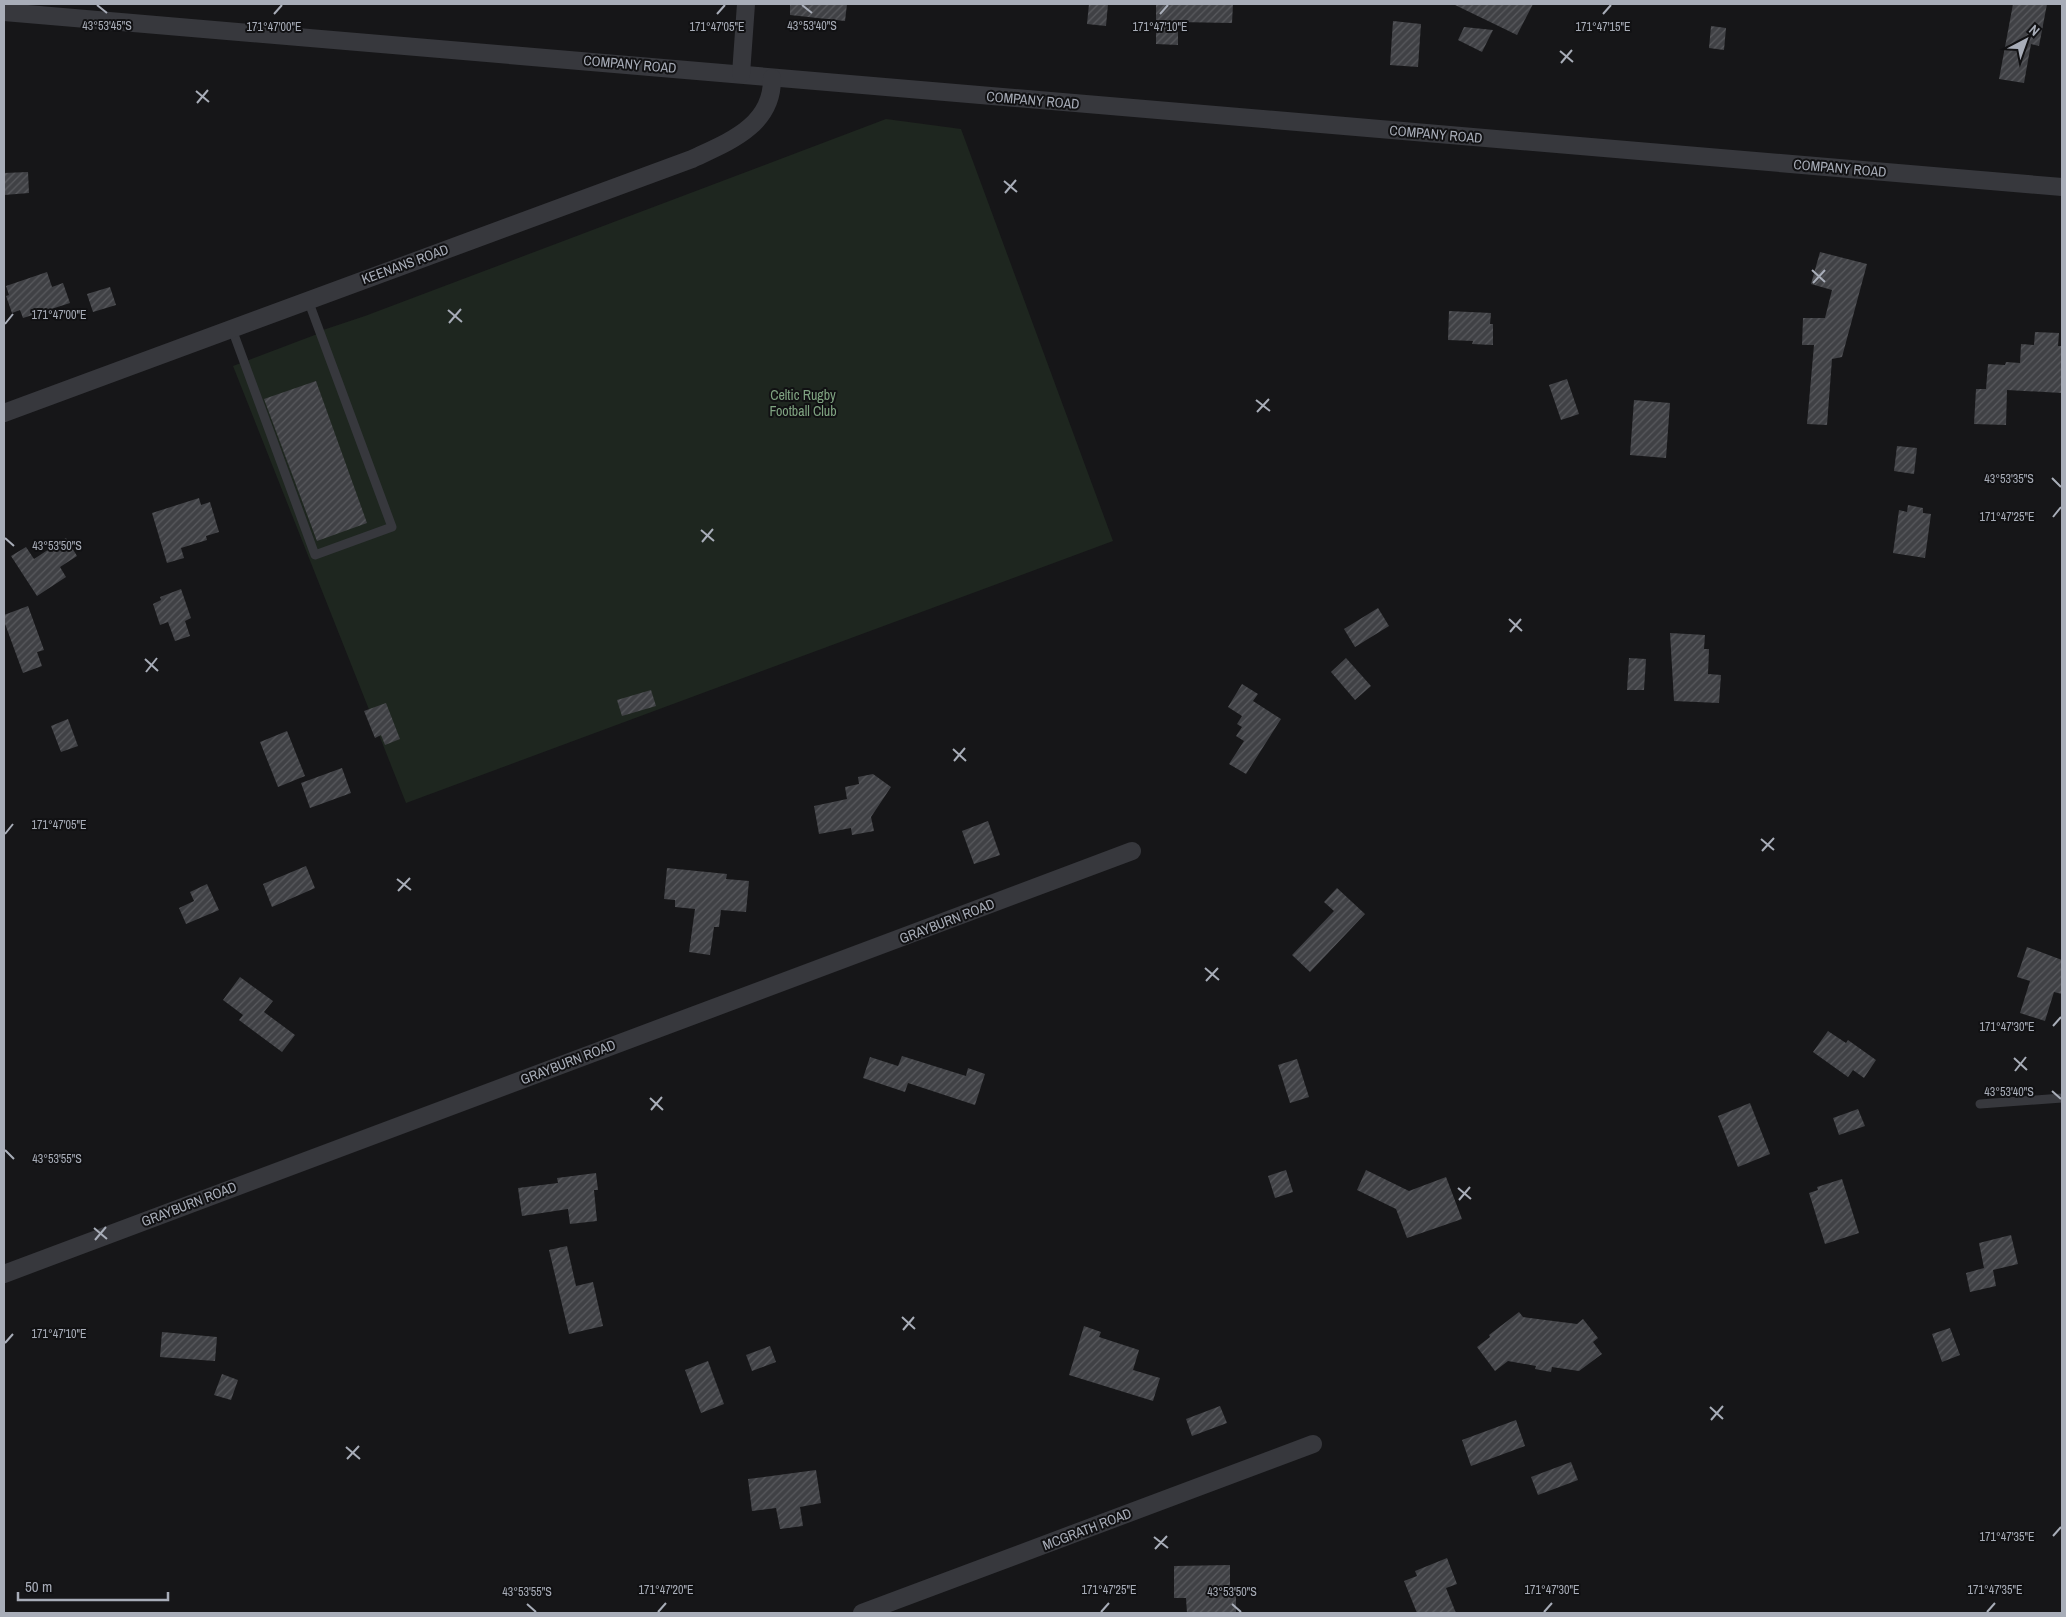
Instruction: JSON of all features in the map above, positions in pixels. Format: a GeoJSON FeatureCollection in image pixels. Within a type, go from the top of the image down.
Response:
{"type":"FeatureCollection","features":[{"type":"Feature","properties":{"kind":"street"},"geometry":{"type":"LineString","coordinates":[[741,74],[746,4]]}},
{"type":"Feature","properties":{"kind":"street","name":"COMPANY ROAD"},"geometry":{"type":"LineString","coordinates":[[4,12],[2062,187]]}},
{"type":"Feature","properties":{"kind":"street","name":"KEENANS ROAD"},"geometry":{"type":"LineString","coordinates":[[4,413],[692,159],[728,142],[747,130],[762,114],[773,90],[772,78]]}},
{"type":"Feature","properties":{"kind":"street","name":"GRAYBURN ROAD"},"geometry":{"type":"LineString","coordinates":[[4,1274],[1132,851]]}},
{"type":"Feature","properties":{"kind":"street","name":"MCGRATH ROAD"},"geometry":{"type":"LineString","coordinates":[[862,1613],[1313,1444]]}},
{"type":"Feature","properties":{"kind":"lane"},"geometry":{"type":"LineString","coordinates":[[232,329],[315,555],[392,527],[308,300]]}},
{"type":"Feature","properties":{"kind":"lane"},"geometry":{"type":"LineString","coordinates":[[1980,1104],[2062,1098]]}},
{"type":"Feature","properties":{"kind":"green space","name":"Celtic Rugby Football Club"},"geometry":{"type":"Polygon","coordinates":[[[886,119],[961,129],[1113,541],[406,803],[233,366],[320,333],[320,331],[365,316],[886,119]]]}},
{"type":"Feature","properties":{"kind":"building"},"geometry":{"type":"Polygon","coordinates":[[[790,4],[847,4],[845,21],[790,15],[790,4]]]}},
{"type":"Feature","properties":{"kind":"building"},"geometry":{"type":"Polygon","coordinates":[[[1089,4],[1108,4],[1106,26],[1087,24],[1089,4]]]}},
{"type":"Feature","properties":{"kind":"building"},"geometry":{"type":"Polygon","coordinates":[[[1156,4],[1233,4],[1232,23],[1178,22],[1178,45],[1156,44],[1156,4]]]}},
{"type":"Feature","properties":{"kind":"building"},"geometry":{"type":"Polygon","coordinates":[[[1453,4],[1533,4],[1517,35],[1453,4]]]}},
{"type":"Feature","properties":{"kind":"building"},"geometry":{"type":"Polygon","coordinates":[[[2013,4],[2047,4],[2039,46],[2031,44],[2024,83],[1999,79],[2013,4]]]}},
{"type":"Feature","properties":{"kind":"building"},"geometry":{"type":"Polygon","coordinates":[[[1393,21],[1421,24],[1418,67],[1390,65],[1393,21]]]}},
{"type":"Feature","properties":{"kind":"building"},"geometry":{"type":"Polygon","coordinates":[[[1711,26],[1726,28],[1724,50],[1709,48],[1711,26]]]}},
{"type":"Feature","properties":{"kind":"building"},"geometry":{"type":"Polygon","coordinates":[[[1464,27],[1493,30],[1482,52],[1458,40],[1464,27]]]}},
{"type":"Feature","properties":{"kind":"building"},"geometry":{"type":"Polygon","coordinates":[[[28,172],[29,193],[4,195],[4,173],[28,172]]]}},
{"type":"Feature","properties":{"kind":"building"},"geometry":{"type":"Polygon","coordinates":[[[1820,252],[1867,264],[1842,357],[1832,359],[1827,425],[1807,424],[1814,345],[1802,345],[1803,318],[1825,318],[1832,290],[1811,284],[1820,252]]]}},
{"type":"Feature","properties":{"kind":"building"},"geometry":{"type":"Polygon","coordinates":[[[47,272],[52,287],[63,283],[70,303],[23,318],[20,310],[12,313],[6,296],[9,295],[6,286],[47,272]]]}},
{"type":"Feature","properties":{"kind":"building"},"geometry":{"type":"Polygon","coordinates":[[[110,287],[116,305],[93,312],[87,294],[110,287]]]}},
{"type":"Feature","properties":{"kind":"building"},"geometry":{"type":"Polygon","coordinates":[[[1449,311],[1491,313],[1490,324],[1493,324],[1493,345],[1472,344],[1473,341],[1448,340],[1449,311]]]}},
{"type":"Feature","properties":{"kind":"building"},"geometry":{"type":"Polygon","coordinates":[[[2035,332],[2059,333],[2058,346],[2062,346],[2062,393],[2007,390],[2006,425],[1974,424],[1976,389],[1986,389],[1988,364],[2005,365],[2006,362],[2020,363],[2021,344],[2034,345],[2035,332]]]}},
{"type":"Feature","properties":{"kind":"building"},"geometry":{"type":"Polygon","coordinates":[[[1567,379],[1579,414],[1561,420],[1549,385],[1567,379]]]}},
{"type":"Feature","properties":{"kind":"building"},"geometry":{"type":"Polygon","coordinates":[[[316,381],[367,523],[317,541],[264,399],[316,381]]]}},
{"type":"Feature","properties":{"kind":"building"},"geometry":{"type":"Polygon","coordinates":[[[1634,400],[1670,403],[1666,458],[1630,455],[1634,400]]]}},
{"type":"Feature","properties":{"kind":"building"},"geometry":{"type":"Polygon","coordinates":[[[1897,446],[1917,448],[1914,474],[1894,471],[1897,446]]]}},
{"type":"Feature","properties":{"kind":"building"},"geometry":{"type":"Polygon","coordinates":[[[199,498],[201,505],[210,502],[219,532],[206,536],[207,540],[181,548],[184,558],[167,563],[152,513],[199,498]]]}},
{"type":"Feature","properties":{"kind":"building"},"geometry":{"type":"Polygon","coordinates":[[[1908,505],[1923,508],[1923,513],[1931,514],[1925,558],[1893,553],[1899,510],[1907,512],[1908,505]]]}},
{"type":"Feature","properties":{"kind":"building"},"geometry":{"type":"Polygon","coordinates":[[[66,538],[77,556],[60,567],[66,577],[37,596],[11,556],[26,547],[34,559],[66,538]]]}},
{"type":"Feature","properties":{"kind":"building"},"geometry":{"type":"Polygon","coordinates":[[[181,589],[191,618],[185,621],[190,636],[175,641],[168,622],[160,625],[153,604],[161,600],[160,597],[181,589]]]}},
{"type":"Feature","properties":{"kind":"building"},"geometry":{"type":"Polygon","coordinates":[[[28,606],[44,650],[37,652],[42,666],[23,673],[4,621],[4,615],[28,606]]]}},
{"type":"Feature","properties":{"kind":"building"},"geometry":{"type":"Polygon","coordinates":[[[1378,608],[1389,626],[1355,647],[1344,629],[1378,608]]]}},
{"type":"Feature","properties":{"kind":"building"},"geometry":{"type":"Polygon","coordinates":[[[1670,633],[1705,635],[1704,649],[1709,649],[1708,674],[1721,675],[1719,703],[1674,701],[1670,633]]]}},
{"type":"Feature","properties":{"kind":"building"},"geometry":{"type":"Polygon","coordinates":[[[1346,658],[1371,686],[1355,700],[1331,672],[1346,658]]]}},
{"type":"Feature","properties":{"kind":"building"},"geometry":{"type":"Polygon","coordinates":[[[1629,658],[1646,659],[1644,690],[1627,690],[1629,658]]]}},
{"type":"Feature","properties":{"kind":"building"},"geometry":{"type":"Polygon","coordinates":[[[1242,684],[1258,694],[1253,701],[1281,719],[1246,774],[1229,764],[1244,741],[1236,736],[1242,727],[1237,724],[1242,716],[1228,707],[1242,684]]]}},
{"type":"Feature","properties":{"kind":"building"},"geometry":{"type":"Polygon","coordinates":[[[651,690],[656,706],[622,716],[617,700],[651,690]]]}},
{"type":"Feature","properties":{"kind":"building"},"geometry":{"type":"Polygon","coordinates":[[[386,703],[400,739],[385,745],[381,735],[375,738],[364,711],[386,703]]]}},
{"type":"Feature","properties":{"kind":"building"},"geometry":{"type":"Polygon","coordinates":[[[68,719],[78,746],[61,752],[51,726],[68,719]]]}},
{"type":"Feature","properties":{"kind":"building"},"geometry":{"type":"Polygon","coordinates":[[[287,731],[305,776],[278,787],[260,742],[287,731]]]}},
{"type":"Feature","properties":{"kind":"building"},"geometry":{"type":"Polygon","coordinates":[[[342,768],[351,793],[310,808],[301,783],[342,768]]]}},
{"type":"Feature","properties":{"kind":"building"},"geometry":{"type":"Polygon","coordinates":[[[873,774],[891,787],[871,817],[874,831],[852,835],[851,828],[819,834],[814,806],[847,799],[845,787],[859,784],[858,777],[873,774]]]}},
{"type":"Feature","properties":{"kind":"building"},"geometry":{"type":"Polygon","coordinates":[[[988,821],[1000,855],[974,864],[962,831],[988,821]]]}},
{"type":"Feature","properties":{"kind":"building"},"geometry":{"type":"Polygon","coordinates":[[[306,866],[315,888],[272,907],[263,884],[306,866]]]}},
{"type":"Feature","properties":{"kind":"building"},"geometry":{"type":"Polygon","coordinates":[[[667,868],[727,874],[726,879],[749,881],[746,912],[721,910],[719,927],[714,927],[710,955],[689,952],[695,909],[675,907],[675,900],[664,899],[667,868]]]}},
{"type":"Feature","properties":{"kind":"building"},"geometry":{"type":"Polygon","coordinates":[[[207,884],[219,910],[186,924],[179,908],[194,901],[190,892],[207,884]]]}},
{"type":"Feature","properties":{"kind":"building"},"geometry":{"type":"Polygon","coordinates":[[[1337,888],[1365,914],[1310,972],[1292,955],[1334,911],[1324,902],[1337,888]]]}},
{"type":"Feature","properties":{"kind":"building"},"geometry":{"type":"Polygon","coordinates":[[[2027,947],[2062,960],[2062,994],[2054,992],[2045,1021],[2020,1013],[2030,981],[2017,977],[2027,947]]]}},
{"type":"Feature","properties":{"kind":"building"},"geometry":{"type":"Polygon","coordinates":[[[240,977],[273,1001],[264,1012],[295,1035],[282,1052],[239,1020],[243,1015],[223,1000],[240,977]]]}},
{"type":"Feature","properties":{"kind":"building"},"geometry":{"type":"Polygon","coordinates":[[[1828,1031],[1846,1043],[1848,1040],[1876,1060],[1864,1078],[1853,1070],[1848,1077],[1813,1052],[1828,1031]]]}},
{"type":"Feature","properties":{"kind":"building"},"geometry":{"type":"Polygon","coordinates":[[[902,1056],[966,1076],[968,1068],[985,1074],[975,1105],[908,1083],[905,1092],[863,1078],[870,1057],[898,1066],[902,1056]]]}},
{"type":"Feature","properties":{"kind":"building"},"geometry":{"type":"Polygon","coordinates":[[[1297,1059],[1309,1097],[1290,1103],[1278,1065],[1297,1059]]]}},
{"type":"Feature","properties":{"kind":"building"},"geometry":{"type":"Polygon","coordinates":[[[1750,1103],[1770,1154],[1738,1167],[1718,1116],[1750,1103]]]}},
{"type":"Feature","properties":{"kind":"building"},"geometry":{"type":"Polygon","coordinates":[[[1858,1109],[1865,1126],[1839,1135],[1833,1118],[1858,1109]]]}},
{"type":"Feature","properties":{"kind":"building"},"geometry":{"type":"Polygon","coordinates":[[[1286,1170],[1293,1192],[1275,1198],[1268,1176],[1286,1170]]]}},
{"type":"Feature","properties":{"kind":"building"},"geometry":{"type":"Polygon","coordinates":[[[1366,1170],[1409,1191],[1446,1177],[1462,1219],[1407,1238],[1396,1209],[1357,1190],[1366,1170]]]}},
{"type":"Feature","properties":{"kind":"building"},"geometry":{"type":"Polygon","coordinates":[[[596,1173],[598,1190],[594,1190],[597,1221],[570,1224],[568,1209],[522,1216],[518,1188],[558,1183],[557,1178],[596,1173]]]}},
{"type":"Feature","properties":{"kind":"building"},"geometry":{"type":"Polygon","coordinates":[[[1842,1179],[1859,1233],[1825,1244],[1809,1193],[1818,1190],[1817,1187],[1842,1179]]]}},
{"type":"Feature","properties":{"kind":"building"},"geometry":{"type":"Polygon","coordinates":[[[2011,1235],[2018,1264],[1993,1270],[1996,1286],[1970,1292],[1966,1273],[1984,1268],[1979,1243],[2011,1235]]]}},
{"type":"Feature","properties":{"kind":"building"},"geometry":{"type":"Polygon","coordinates":[[[567,1246],[576,1286],[593,1282],[603,1326],[569,1334],[549,1250],[567,1246]]]}},
{"type":"Feature","properties":{"kind":"building"},"geometry":{"type":"Polygon","coordinates":[[[1519,1312],[1523,1317],[1577,1324],[1583,1319],[1598,1338],[1593,1342],[1602,1354],[1579,1371],[1552,1367],[1551,1372],[1535,1369],[1536,1366],[1508,1361],[1495,1371],[1477,1347],[1490,1337],[1489,1335],[1519,1312]]]}},
{"type":"Feature","properties":{"kind":"building"},"geometry":{"type":"Polygon","coordinates":[[[1084,1326],[1101,1332],[1099,1337],[1139,1350],[1133,1370],[1160,1378],[1153,1401],[1069,1375],[1084,1326]]]}},
{"type":"Feature","properties":{"kind":"building"},"geometry":{"type":"Polygon","coordinates":[[[1950,1328],[1960,1355],[1942,1362],[1932,1334],[1950,1328]]]}},
{"type":"Feature","properties":{"kind":"building"},"geometry":{"type":"Polygon","coordinates":[[[162,1332],[217,1337],[215,1361],[160,1357],[162,1332]]]}},
{"type":"Feature","properties":{"kind":"building"},"geometry":{"type":"Polygon","coordinates":[[[770,1346],[776,1362],[752,1371],[746,1355],[770,1346]]]}},
{"type":"Feature","properties":{"kind":"building"},"geometry":{"type":"Polygon","coordinates":[[[708,1361],[724,1404],[701,1413],[685,1370],[708,1361]]]}},
{"type":"Feature","properties":{"kind":"building"},"geometry":{"type":"Polygon","coordinates":[[[222,1374],[238,1380],[231,1400],[214,1395],[222,1374]]]}},
{"type":"Feature","properties":{"kind":"building"},"geometry":{"type":"Polygon","coordinates":[[[1220,1406],[1227,1423],[1192,1436],[1186,1419],[1220,1406]]]}},
{"type":"Feature","properties":{"kind":"building"},"geometry":{"type":"Polygon","coordinates":[[[1516,1420],[1525,1446],[1471,1466],[1462,1440],[1516,1420]]]}},
{"type":"Feature","properties":{"kind":"building"},"geometry":{"type":"Polygon","coordinates":[[[1571,1462],[1578,1480],[1538,1495],[1531,1477],[1571,1462]]]}},
{"type":"Feature","properties":{"kind":"building"},"geometry":{"type":"Polygon","coordinates":[[[816,1470],[821,1503],[800,1507],[803,1526],[780,1529],[776,1508],[752,1511],[748,1479],[816,1470]]]}},
{"type":"Feature","properties":{"kind":"building"},"geometry":{"type":"Polygon","coordinates":[[[1447,1558],[1457,1584],[1446,1588],[1456,1613],[1417,1613],[1404,1581],[1417,1576],[1415,1571],[1447,1558]]]}},
{"type":"Feature","properties":{"kind":"building"},"geometry":{"type":"Polygon","coordinates":[[[1230,1565],[1230,1588],[1236,1588],[1236,1613],[1187,1613],[1186,1598],[1174,1598],[1174,1566],[1230,1565]]]}}]}
